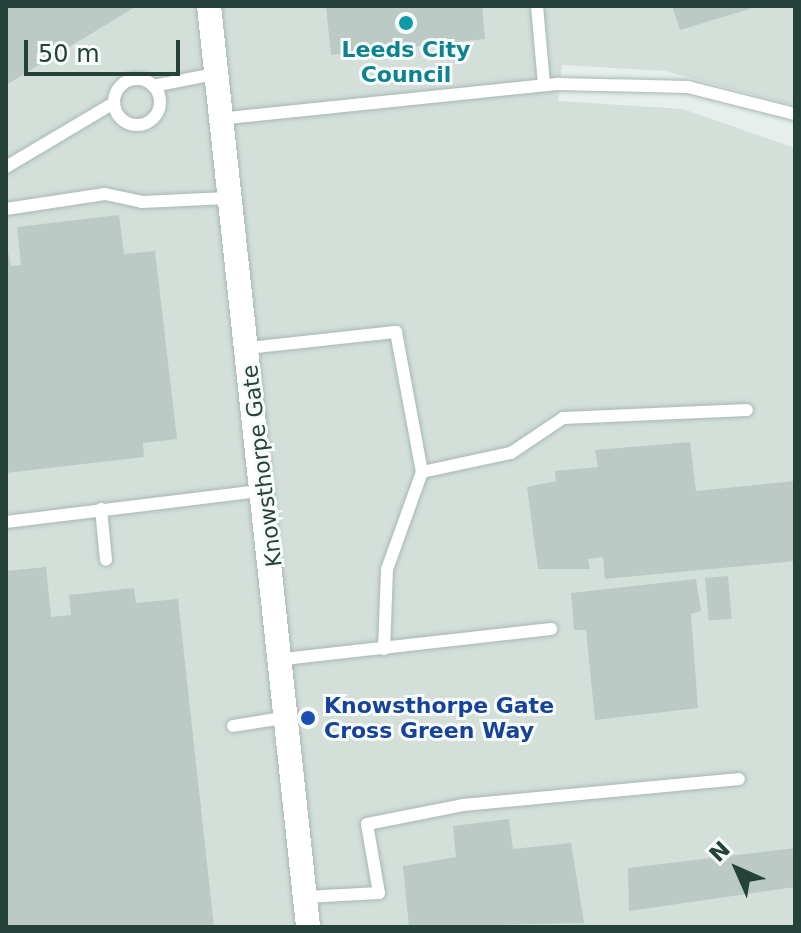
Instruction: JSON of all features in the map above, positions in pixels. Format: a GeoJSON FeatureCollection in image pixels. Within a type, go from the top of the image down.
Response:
{"type":"FeatureCollection","features":[{"type":"Feature","properties":{"kind":"street","name":"Knowsthorpe Gate"},"geometry":{"type":"LineString","coordinates":[[209,6],[218,119],[265,490],[308,927]]}},
{"type":"Feature","properties":{"kind":"lane"},"geometry":{"type":"LineString","coordinates":[[537,6],[544,85]]}},
{"type":"Feature","properties":{"kind":"lane"},"geometry":{"type":"LineString","coordinates":[[6,167],[114,103],[131,80],[153,86],[214,74]]}},
{"type":"Feature","properties":{"kind":"lane"},"geometry":{"type":"LineString","coordinates":[[218,119],[544,85],[688,87],[795,114]]}},
{"type":"Feature","properties":{"kind":"lane"},"geometry":{"type":"LineString","coordinates":[[114,103],[125,122],[146,124],[160,107],[153,86]]}},
{"type":"Feature","properties":{"kind":"lane"},"geometry":{"type":"LineString","coordinates":[[6,209],[105,194],[142,202],[228,198]]}},
{"type":"Feature","properties":{"kind":"lane"},"geometry":{"type":"LineString","coordinates":[[248,348],[396,332],[422,472],[387,569],[384,649]]}},
{"type":"Feature","properties":{"kind":"lane"},"geometry":{"type":"LineString","coordinates":[[422,472],[511,453],[563,418],[747,410]]}},
{"type":"Feature","properties":{"kind":"lane"},"geometry":{"type":"LineString","coordinates":[[6,522],[265,490]]}},
{"type":"Feature","properties":{"kind":"lane"},"geometry":{"type":"LineString","coordinates":[[101,509],[106,560]]}},
{"type":"Feature","properties":{"kind":"lane"},"geometry":{"type":"LineString","coordinates":[[283,659],[551,629]]}},
{"type":"Feature","properties":{"kind":"lane"},"geometry":{"type":"LineString","coordinates":[[233,726],[289,717]]}},
{"type":"Feature","properties":{"kind":"lane"},"geometry":{"type":"LineString","coordinates":[[306,897],[379,893],[367,824],[464,805],[739,779]]}},
{"type":"Feature","properties":{"kind":"shaded area"},"geometry":{"type":"Polygon","coordinates":[[[6,6],[795,6],[795,106],[665,71],[562,65],[558,101],[683,109],[795,148],[795,927],[6,927],[6,6]]]}},
{"type":"Feature","properties":{"kind":"building"},"geometry":{"type":"Polygon","coordinates":[[[6,6],[137,6],[6,85],[6,6]]]}},
{"type":"Feature","properties":{"kind":"building","name":"Leeds City Council"},"geometry":{"type":"Polygon","coordinates":[[[326,6],[482,6],[485,39],[331,55],[326,6]]]}},
{"type":"Feature","properties":{"kind":"building"},"geometry":{"type":"Polygon","coordinates":[[[672,6],[756,6],[756,7],[680,30],[672,6]]]}},
{"type":"Feature","properties":{"kind":"building"},"geometry":{"type":"Polygon","coordinates":[[[119,215],[124,254],[155,251],[177,439],[143,443],[144,457],[6,473],[6,243],[11,266],[21,265],[17,227],[119,215]]]}},
{"type":"Feature","properties":{"kind":"building"},"geometry":{"type":"Polygon","coordinates":[[[690,442],[696,491],[795,481],[795,561],[605,579],[603,557],[588,559],[590,569],[538,569],[527,487],[556,481],[555,471],[598,467],[595,450],[690,442]]]}},
{"type":"Feature","properties":{"kind":"building"},"geometry":{"type":"Polygon","coordinates":[[[46,567],[51,617],[71,615],[69,595],[134,588],[136,603],[178,599],[214,927],[6,927],[6,571],[46,567]]]}},
{"type":"Feature","properties":{"kind":"building"},"geometry":{"type":"Polygon","coordinates":[[[728,576],[732,619],[709,621],[705,578],[728,576]]]}},
{"type":"Feature","properties":{"kind":"building"},"geometry":{"type":"Polygon","coordinates":[[[696,579],[701,611],[691,614],[698,708],[595,720],[586,630],[574,630],[571,593],[696,579]]]}},
{"type":"Feature","properties":{"kind":"building"},"geometry":{"type":"Polygon","coordinates":[[[509,819],[513,849],[571,843],[584,923],[409,927],[403,866],[456,857],[453,826],[509,819]]]}},
{"type":"Feature","properties":{"kind":"building"},"geometry":{"type":"Polygon","coordinates":[[[795,848],[795,887],[629,911],[628,868],[795,848]]]}},
{"type":"Feature","properties":{"kind":"place","name":"Leeds City Council"},"geometry":{"type":"Point","coordinates":[406,23]}},
{"type":"Feature","properties":{"kind":"place","name":"Knowsthorpe Gate Cross Green Way"},"geometry":{"type":"Point","coordinates":[308,718]}}]}
